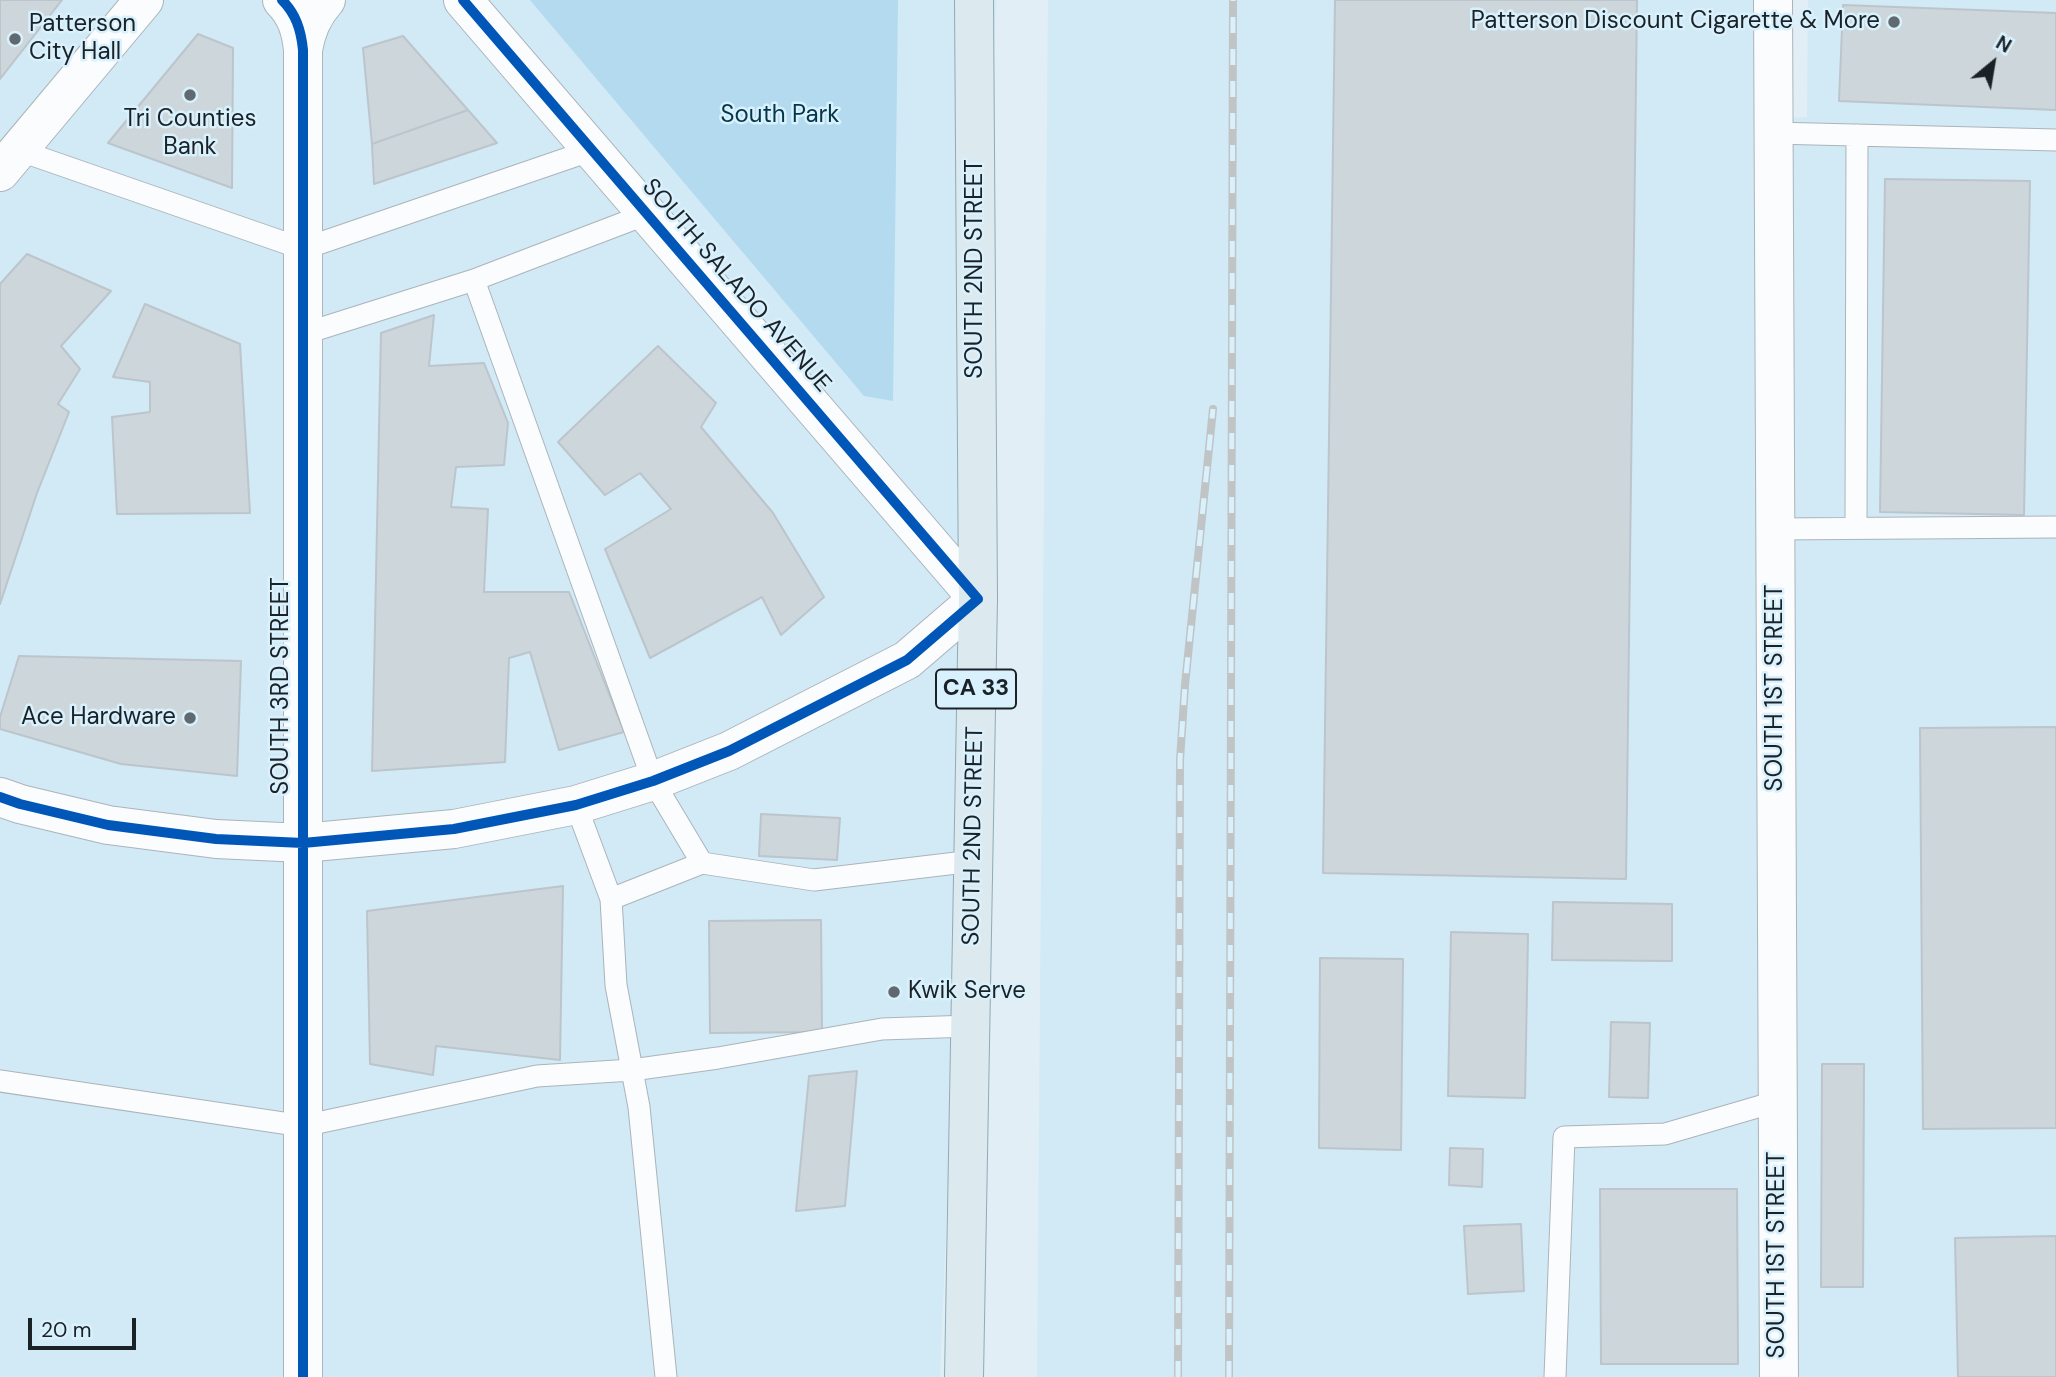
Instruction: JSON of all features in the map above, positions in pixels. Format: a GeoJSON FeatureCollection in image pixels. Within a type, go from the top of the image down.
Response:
{"type":"FeatureCollection","features":[{"type":"Feature","properties":{"kind":"main road","name":"SOUTH 2ND STREET"},"geometry":{"type":"LineString","coordinates":[[964,1377],[978,599],[974,0]]}},
{"type":"Feature","properties":{"kind":"street"},"geometry":{"type":"LineString","coordinates":[[9,161],[144,0]]}},
{"type":"Feature","properties":{"kind":"street","name":"SOUTH 3RD STREET"},"geometry":{"type":"LineString","coordinates":[[282,0],[290,8],[299,26],[303,50],[303,1377]]}},
{"type":"Feature","properties":{"kind":"street","name":"SOUTH 3RD STREET"},"geometry":{"type":"LineString","coordinates":[[303,50],[314,16],[326,0]]}},
{"type":"Feature","properties":{"kind":"street","name":"SOUTH SALADO AVENUE"},"geometry":{"type":"LineString","coordinates":[[463,0],[978,599]]}},
{"type":"Feature","properties":{"kind":"street","name":"SOUTH 1ST STREET"},"geometry":{"type":"LineString","coordinates":[[1773,0],[1779,1377]]}},
{"type":"Feature","properties":{"kind":"street"},"geometry":{"type":"LineString","coordinates":[[0,797],[108,825],[216,839],[303,843],[454,829],[576,805],[653,781],[729,751],[907,660],[978,599]]}},
{"type":"Feature","properties":{"kind":"lane"},"geometry":{"type":"LineString","coordinates":[[1773,132],[2056,140]]}},
{"type":"Feature","properties":{"kind":"lane"},"geometry":{"type":"LineString","coordinates":[[1856,527],[1857,135]]}},
{"type":"Feature","properties":{"kind":"lane"},"geometry":{"type":"LineString","coordinates":[[9,161],[303,249],[592,150]]}},
{"type":"Feature","properties":{"kind":"lane"},"geometry":{"type":"LineString","coordinates":[[303,334],[474,280],[647,214]]}},
{"type":"Feature","properties":{"kind":"lane"},"geometry":{"type":"LineString","coordinates":[[474,280],[653,781],[702,863]]}},
{"type":"Feature","properties":{"kind":"lane"},"geometry":{"type":"LineString","coordinates":[[1775,528],[2056,527]]}},
{"type":"Feature","properties":{"kind":"lane"},"geometry":{"type":"LineString","coordinates":[[576,805],[611,899],[616,985],[639,1107],[666,1377]]}},
{"type":"Feature","properties":{"kind":"lane"},"geometry":{"type":"LineString","coordinates":[[611,899],[702,863],[814,880],[973,861]]}},
{"type":"Feature","properties":{"kind":"lane"},"geometry":{"type":"LineString","coordinates":[[0,1081],[303,1126],[537,1076],[632,1070],[882,1029],[970,1026]]}},
{"type":"Feature","properties":{"kind":"lane"},"geometry":{"type":"LineString","coordinates":[[1555,1377],[1564,1137],[1665,1134],[1778,1101]]}},
{"type":"Feature","properties":{"kind":"shaded area"},"geometry":{"type":"Polygon","coordinates":[[[0,0],[996,0],[940,1377],[0,1377],[0,0]]]}},
{"type":"Feature","properties":{"kind":"shaded area"},"geometry":{"type":"Polygon","coordinates":[[[1048,0],[1792,0],[1789,118],[1807,117],[1808,0],[2056,0],[2056,1377],[1037,1377],[1048,0]]]}},
{"type":"Feature","properties":{"kind":"green space","name":"South Park"},"geometry":{"type":"Polygon","coordinates":[[[530,0],[898,0],[893,401],[864,396],[530,0]]]}},
{"type":"Feature","properties":{"kind":"building","name":"Patterson City Hall"},"geometry":{"type":"Polygon","coordinates":[[[0,0],[62,0],[0,79],[0,0]]]}},
{"type":"Feature","properties":{"kind":"building"},"geometry":{"type":"Polygon","coordinates":[[[1335,0],[1637,0],[1626,879],[1323,873],[1335,0]]]}},
{"type":"Feature","properties":{"kind":"building"},"geometry":{"type":"Polygon","coordinates":[[[1843,5],[2056,13],[2056,110],[1839,101],[1843,5]]]}},
{"type":"Feature","properties":{"kind":"building","name":"Tri Counties Bank"},"geometry":{"type":"Polygon","coordinates":[[[198,34],[233,48],[232,188],[108,143],[198,34]]]}},
{"type":"Feature","properties":{"kind":"building"},"geometry":{"type":"Polygon","coordinates":[[[403,36],[468,110],[372,144],[363,48],[403,36]]]}},
{"type":"Feature","properties":{"kind":"building"},"geometry":{"type":"Polygon","coordinates":[[[468,110],[497,143],[374,184],[372,144],[468,110]]]}},
{"type":"Feature","properties":{"kind":"building"},"geometry":{"type":"Polygon","coordinates":[[[1885,179],[2030,181],[2024,515],[1880,512],[1885,179]]]}},
{"type":"Feature","properties":{"kind":"building"},"geometry":{"type":"Polygon","coordinates":[[[27,254],[111,291],[61,346],[80,369],[58,404],[69,412],[37,493],[0,604],[0,284],[27,254]]]}},
{"type":"Feature","properties":{"kind":"building"},"geometry":{"type":"Polygon","coordinates":[[[145,304],[240,344],[250,513],[117,514],[112,417],[150,412],[150,382],[113,377],[145,304]]]}},
{"type":"Feature","properties":{"kind":"building"},"geometry":{"type":"Polygon","coordinates":[[[434,315],[429,366],[484,363],[508,423],[504,465],[456,467],[451,507],[488,509],[484,592],[569,592],[624,732],[559,750],[530,652],[509,658],[505,762],[372,771],[381,333],[434,315]]]}},
{"type":"Feature","properties":{"kind":"building"},"geometry":{"type":"Polygon","coordinates":[[[658,346],[716,403],[701,427],[773,513],[824,597],[781,635],[762,597],[650,658],[605,549],[671,509],[640,473],[605,495],[558,442],[658,346]]]}},
{"type":"Feature","properties":{"kind":"building"},"geometry":{"type":"Polygon","coordinates":[[[19,656],[241,661],[237,776],[121,764],[0,729],[0,717],[19,656]]]}},
{"type":"Feature","properties":{"kind":"building"},"geometry":{"type":"Polygon","coordinates":[[[2056,727],[2056,1128],[1923,1129],[1920,728],[2056,727]]]}},
{"type":"Feature","properties":{"kind":"building"},"geometry":{"type":"Polygon","coordinates":[[[761,814],[840,818],[837,860],[759,856],[761,814]]]}},
{"type":"Feature","properties":{"kind":"building"},"geometry":{"type":"Polygon","coordinates":[[[563,886],[560,1060],[436,1046],[433,1075],[370,1064],[367,911],[563,886]]]}},
{"type":"Feature","properties":{"kind":"building"},"geometry":{"type":"Polygon","coordinates":[[[1553,902],[1672,904],[1672,961],[1552,960],[1553,902]]]}},
{"type":"Feature","properties":{"kind":"building"},"geometry":{"type":"Polygon","coordinates":[[[821,920],[822,1032],[710,1033],[709,921],[821,920]]]}},
{"type":"Feature","properties":{"kind":"building"},"geometry":{"type":"Polygon","coordinates":[[[1451,932],[1528,934],[1525,1098],[1448,1096],[1451,932]]]}},
{"type":"Feature","properties":{"kind":"building"},"geometry":{"type":"Polygon","coordinates":[[[1320,958],[1403,959],[1401,1150],[1319,1148],[1320,958]]]}},
{"type":"Feature","properties":{"kind":"building"},"geometry":{"type":"Polygon","coordinates":[[[1611,1022],[1650,1023],[1648,1098],[1609,1097],[1611,1022]]]}},
{"type":"Feature","properties":{"kind":"building"},"geometry":{"type":"Polygon","coordinates":[[[1822,1064],[1864,1064],[1863,1287],[1821,1287],[1822,1064]]]}},
{"type":"Feature","properties":{"kind":"building"},"geometry":{"type":"Polygon","coordinates":[[[857,1071],[845,1206],[796,1211],[809,1076],[857,1071]]]}},
{"type":"Feature","properties":{"kind":"building"},"geometry":{"type":"Polygon","coordinates":[[[1450,1148],[1483,1149],[1482,1187],[1449,1185],[1450,1148]]]}},
{"type":"Feature","properties":{"kind":"building"},"geometry":{"type":"Polygon","coordinates":[[[1600,1189],[1737,1189],[1738,1364],[1601,1364],[1600,1189]]]}},
{"type":"Feature","properties":{"kind":"building"},"geometry":{"type":"Polygon","coordinates":[[[1521,1224],[1524,1291],[1468,1294],[1464,1226],[1521,1224]]]}},
{"type":"Feature","properties":{"kind":"building"},"geometry":{"type":"Polygon","coordinates":[[[2056,1236],[2056,1377],[1958,1377],[1955,1238],[2056,1236]]]}},
{"type":"Feature","properties":{"kind":"railway"},"geometry":{"type":"LineString","coordinates":[[1229,1377],[1233,0]]}},
{"type":"Feature","properties":{"kind":"railway"},"geometry":{"type":"LineString","coordinates":[[1178,1377],[1180,760],[1213,409]]}},
{"type":"Feature","properties":{"kind":"cycle path"},"geometry":{"type":"LineString","coordinates":[[282,0],[297,23],[303,50],[303,1377]]}},
{"type":"Feature","properties":{"kind":"cycle path"},"geometry":{"type":"LineString","coordinates":[[0,797],[108,825],[216,839],[303,843],[454,829],[576,805],[653,781],[729,751],[907,660],[978,599],[463,0]]}},
{"type":"Feature","properties":{"kind":"place","name":"Patterson Discount Cigarette & More"},"geometry":{"type":"Point","coordinates":[1894,22]}},
{"type":"Feature","properties":{"kind":"place","name":"Patterson City Hall"},"geometry":{"type":"Point","coordinates":[15,39]}},
{"type":"Feature","properties":{"kind":"place","name":"Tri Counties Bank"},"geometry":{"type":"Point","coordinates":[190,95]}},
{"type":"Feature","properties":{"kind":"place","name":"Ace Hardware"},"geometry":{"type":"Point","coordinates":[190,718]}},
{"type":"Feature","properties":{"kind":"place","name":"Kwik Serve"},"geometry":{"type":"Point","coordinates":[894,992]}}]}
